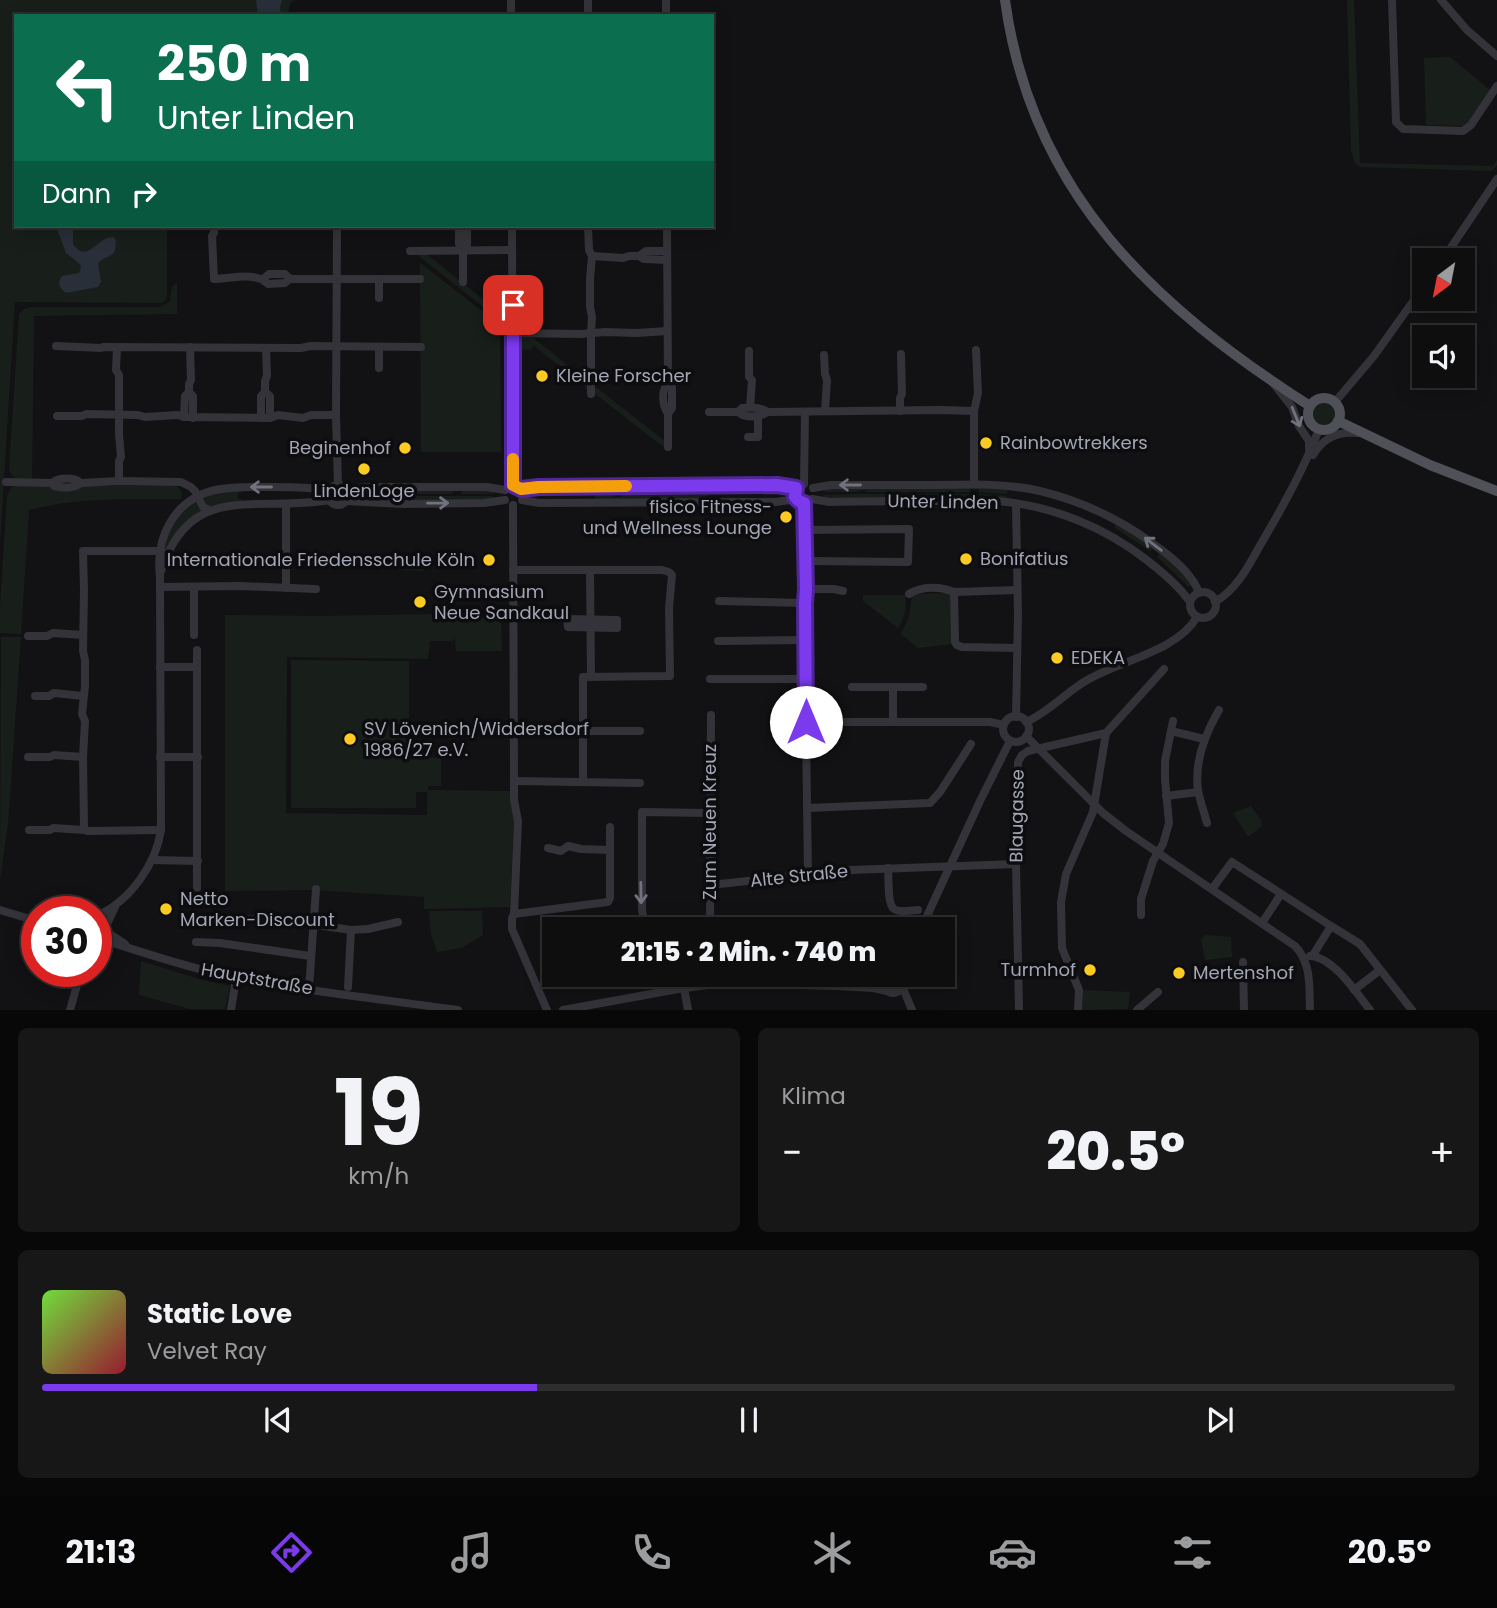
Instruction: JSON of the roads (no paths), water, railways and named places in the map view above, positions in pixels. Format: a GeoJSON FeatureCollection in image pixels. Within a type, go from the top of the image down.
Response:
{"type":"FeatureCollection","features":[{"type":"Feature","properties":{"kind":"main road"},"geometry":{"type":"LineString","coordinates":[[1005,0],[1009,30],[1022,81],[1040,125],[1065,177],[1102,231],[1166,299],[1231,353],[1310,406]]}},
{"type":"Feature","properties":{"kind":"main road"},"geometry":{"type":"LineString","coordinates":[[1319,398],[1335,402],[1340,411],[1338,421],[1332,428],[1319,429],[1310,422],[1308,411],[1319,398]]}},
{"type":"Feature","properties":{"kind":"main road"},"geometry":{"type":"LineString","coordinates":[[1338,421],[1430,465],[1497,491]]}},
{"type":"Feature","properties":{"kind":"street"},"geometry":{"type":"LineString","coordinates":[[1392,0],[1396,122],[1399,126],[1403,129],[1463,131],[1471,125],[1497,86]]}},
{"type":"Feature","properties":{"kind":"street"},"geometry":{"type":"LineString","coordinates":[[1441,0],[1467,30],[1497,56]]}},
{"type":"Feature","properties":{"kind":"street"},"geometry":{"type":"LineString","coordinates":[[1451,248],[1497,178]]}},
{"type":"Feature","properties":{"kind":"street"},"geometry":{"type":"LineString","coordinates":[[214,228],[214,279],[263,279],[268,284],[285,283],[290,279],[420,279]]}},
{"type":"Feature","properties":{"kind":"street"},"geometry":{"type":"LineString","coordinates":[[337,228],[336,415],[342,488],[347,496],[345,501]]}},
{"type":"Feature","properties":{"kind":"street"},"geometry":{"type":"LineString","coordinates":[[463,282],[463,249],[467,244],[467,228]]}},
{"type":"Feature","properties":{"kind":"street"},"geometry":{"type":"LineString","coordinates":[[512,228],[513,488]]}},
{"type":"Feature","properties":{"kind":"street"},"geometry":{"type":"LineString","coordinates":[[588,228],[589,250],[592,256],[591,394]]}},
{"type":"Feature","properties":{"kind":"street"},"geometry":{"type":"LineString","coordinates":[[667,228],[668,382],[672,387],[672,408],[668,414],[668,447]]}},
{"type":"Feature","properties":{"kind":"street"},"geometry":{"type":"LineString","coordinates":[[410,251],[512,250]]}},
{"type":"Feature","properties":{"kind":"street"},"geometry":{"type":"LineString","coordinates":[[592,256],[639,256],[644,260],[667,256]]}},
{"type":"Feature","properties":{"kind":"street"},"geometry":{"type":"LineString","coordinates":[[379,279],[379,298]]}},
{"type":"Feature","properties":{"kind":"street"},"geometry":{"type":"LineString","coordinates":[[1335,402],[1374,356],[1412,303]]}},
{"type":"Feature","properties":{"kind":"street"},"geometry":{"type":"LineString","coordinates":[[513,333],[667,331]]}},
{"type":"Feature","properties":{"kind":"street"},"geometry":{"type":"LineString","coordinates":[[56,346],[421,347]]}},
{"type":"Feature","properties":{"kind":"street"},"geometry":{"type":"LineString","coordinates":[[117,347],[121,457],[119,481]]}},
{"type":"Feature","properties":{"kind":"street"},"geometry":{"type":"LineString","coordinates":[[379,347],[379,368]]}},
{"type":"Feature","properties":{"kind":"street"},"geometry":{"type":"LineString","coordinates":[[189,418],[185,396],[189,392],[191,380],[190,348]]}},
{"type":"Feature","properties":{"kind":"street"},"geometry":{"type":"LineString","coordinates":[[265,348],[267,376],[265,392],[261,396],[266,418]]}},
{"type":"Feature","properties":{"kind":"street"},"geometry":{"type":"LineString","coordinates":[[974,484],[974,411],[978,393],[976,350]]}},
{"type":"Feature","properties":{"kind":"street"},"geometry":{"type":"LineString","coordinates":[[749,351],[749,377],[752,380],[750,407]]}},
{"type":"Feature","properties":{"kind":"street"},"geometry":{"type":"LineString","coordinates":[[900,411],[901,354]]}},
{"type":"Feature","properties":{"kind":"street"},"geometry":{"type":"LineString","coordinates":[[824,355],[827,380],[825,411]]}},
{"type":"Feature","properties":{"kind":"street"},"geometry":{"type":"LineString","coordinates":[[1271,381],[1293,407],[1299,426],[1309,441],[1307,459]]}},
{"type":"Feature","properties":{"kind":"street"},"geometry":{"type":"LineString","coordinates":[[738,412],[742,408],[750,407],[768,412]]}},
{"type":"Feature","properties":{"kind":"street"},"geometry":{"type":"LineString","coordinates":[[709,412],[738,412],[743,416],[758,416],[768,412],[974,411]]}},
{"type":"Feature","properties":{"kind":"street"},"geometry":{"type":"LineString","coordinates":[[804,487],[805,412]]}},
{"type":"Feature","properties":{"kind":"street"},"geometry":{"type":"LineString","coordinates":[[57,416],[178,415],[226,419],[278,415],[303,418],[311,415],[336,415]]}},
{"type":"Feature","properties":{"kind":"street"},"geometry":{"type":"LineString","coordinates":[[748,436],[762,437],[758,416]]}},
{"type":"Feature","properties":{"kind":"street"},"geometry":{"type":"LineString","coordinates":[[1215,601],[1228,593],[1239,580],[1291,493],[1319,429]]}},
{"type":"Feature","properties":{"kind":"street"},"geometry":{"type":"LineString","coordinates":[[1307,459],[1312,457],[1320,443],[1340,434],[1355,432],[1370,437]]}},
{"type":"Feature","properties":{"kind":"street"},"geometry":{"type":"LineString","coordinates":[[6,482],[76,479],[81,483],[181,482],[191,487],[203,508],[209,510]]}},
{"type":"Feature","properties":{"kind":"street","name":"Unter Linden"},"geometry":{"type":"LineString","coordinates":[[342,488],[974,484],[1022,488],[1071,500],[1114,518],[1171,558],[1194,581],[1199,593]]}},
{"type":"Feature","properties":{"kind":"street"},"geometry":{"type":"LineString","coordinates":[[804,487],[795,493],[804,501],[806,722],[990,722],[1004,725]]}},
{"type":"Feature","properties":{"kind":"street"},"geometry":{"type":"LineString","coordinates":[[804,487],[814,494],[804,501]]}},
{"type":"Feature","properties":{"kind":"street"},"geometry":{"type":"LineString","coordinates":[[112,907],[144,875],[159,843],[161,830],[158,565],[163,552],[164,534],[179,511],[198,496],[214,490],[342,488]]}},
{"type":"Feature","properties":{"kind":"street"},"geometry":{"type":"LineString","coordinates":[[513,488],[523,494],[522,500],[513,505],[505,500],[503,495],[513,488]]}},
{"type":"Feature","properties":{"kind":"street"},"geometry":{"type":"LineString","coordinates":[[330,490],[330,500],[338,505],[345,501],[404,504],[484,503],[505,500]]}},
{"type":"Feature","properties":{"kind":"street"},"geometry":{"type":"LineString","coordinates":[[85,830],[85,721],[82,714],[85,686],[83,551],[163,552],[186,527],[209,510],[243,504],[306,504],[330,500]]}},
{"type":"Feature","properties":{"kind":"street","name":"Unter Linden"},"geometry":{"type":"LineString","coordinates":[[522,500],[539,503],[995,501],[1016,504],[1072,518],[1106,533],[1141,556],[1185,594],[1190,602]]}},
{"type":"Feature","properties":{"kind":"street"},"geometry":{"type":"LineString","coordinates":[[1071,500],[1074,510],[1072,518]]}},
{"type":"Feature","properties":{"kind":"street"},"geometry":{"type":"LineString","coordinates":[[286,504],[286,588]]}},
{"type":"Feature","properties":{"kind":"street"},"geometry":{"type":"LineString","coordinates":[[1016,504],[1016,717]]}},
{"type":"Feature","properties":{"kind":"street"},"geometry":{"type":"LineString","coordinates":[[513,505],[514,800],[518,821],[512,929],[547,1010]]}},
{"type":"Feature","properties":{"kind":"street"},"geometry":{"type":"LineString","coordinates":[[805,530],[909,529],[908,562],[805,561]]}},
{"type":"Feature","properties":{"kind":"street"},"geometry":{"type":"LineString","coordinates":[[513,570],[662,570],[672,575],[669,608],[670,676],[583,677],[583,781]]}},
{"type":"Feature","properties":{"kind":"street"},"geometry":{"type":"LineString","coordinates":[[590,570],[591,677]]}},
{"type":"Feature","properties":{"kind":"street"},"geometry":{"type":"LineString","coordinates":[[159,587],[316,589]]}},
{"type":"Feature","properties":{"kind":"street"},"geometry":{"type":"LineString","coordinates":[[194,587],[194,635]]}},
{"type":"Feature","properties":{"kind":"street"},"geometry":{"type":"LineString","coordinates":[[909,593],[924,588],[946,588],[954,592],[1017,590]]}},
{"type":"Feature","properties":{"kind":"street"},"geometry":{"type":"LineString","coordinates":[[806,589],[843,591]]}},
{"type":"Feature","properties":{"kind":"street"},"geometry":{"type":"LineString","coordinates":[[954,592],[957,645],[962,648],[1017,648]]}},
{"type":"Feature","properties":{"kind":"street"},"geometry":{"type":"LineString","coordinates":[[1199,593],[1210,594],[1215,601],[1215,609],[1205,618],[1197,617],[1192,611],[1190,602],[1199,593]]}},
{"type":"Feature","properties":{"kind":"street"},"geometry":{"type":"LineString","coordinates":[[719,601],[805,603]]}},
{"type":"Feature","properties":{"kind":"street"},"geometry":{"type":"LineString","coordinates":[[1026,722],[1088,679],[1175,639],[1189,629],[1197,617]]}},
{"type":"Feature","properties":{"kind":"street"},"geometry":{"type":"LineString","coordinates":[[28,636],[47,636],[53,633],[83,635]]}},
{"type":"Feature","properties":{"kind":"street"},"geometry":{"type":"LineString","coordinates":[[718,641],[805,640]]}},
{"type":"Feature","properties":{"kind":"street"},"geometry":{"type":"LineString","coordinates":[[197,650],[197,888]]}},
{"type":"Feature","properties":{"kind":"street"},"geometry":{"type":"LineString","coordinates":[[160,667],[196,667]]}},
{"type":"Feature","properties":{"kind":"street"},"geometry":{"type":"LineString","coordinates":[[1078,1010],[1079,990],[1062,948],[1061,902],[1066,874],[1093,812],[1106,733],[1164,669]]}},
{"type":"Feature","properties":{"kind":"street"},"geometry":{"type":"LineString","coordinates":[[710,679],[805,679]]}},
{"type":"Feature","properties":{"kind":"street"},"geometry":{"type":"LineString","coordinates":[[852,687],[923,687]]}},
{"type":"Feature","properties":{"kind":"street"},"geometry":{"type":"LineString","coordinates":[[893,687],[893,722]]}},
{"type":"Feature","properties":{"kind":"street"},"geometry":{"type":"LineString","coordinates":[[35,696],[50,696],[54,693],[83,696]]}},
{"type":"Feature","properties":{"kind":"street"},"geometry":{"type":"LineString","coordinates":[[1207,823],[1197,778],[1204,738],[1219,710]]}},
{"type":"Feature","properties":{"kind":"street","name":"Zum Neuen Kreuz"},"geometry":{"type":"LineString","coordinates":[[710,917],[711,715]]}},
{"type":"Feature","properties":{"kind":"street"},"geometry":{"type":"LineString","coordinates":[[1016,717],[1026,722],[1026,736],[1018,742],[1010,741],[1004,734],[1004,725],[1009,719],[1016,717]]}},
{"type":"Feature","properties":{"kind":"street"},"geometry":{"type":"LineString","coordinates":[[1141,915],[1141,899],[1169,823],[1165,761],[1173,721]]}},
{"type":"Feature","properties":{"kind":"street"},"geometry":{"type":"LineString","coordinates":[[583,731],[640,731]]}},
{"type":"Feature","properties":{"kind":"street"},"geometry":{"type":"LineString","coordinates":[[806,731],[808,875]]}},
{"type":"Feature","properties":{"kind":"street"},"geometry":{"type":"LineString","coordinates":[[1171,732],[1204,738]]}},
{"type":"Feature","properties":{"kind":"street","name":"Blaugasse"},"geometry":{"type":"LineString","coordinates":[[1019,1010],[1016,767],[1022,755],[1039,748],[1106,733]]}},
{"type":"Feature","properties":{"kind":"street"},"geometry":{"type":"LineString","coordinates":[[1026,736],[1103,813],[1308,956],[1321,958],[1336,970],[1370,1010]]}},
{"type":"Feature","properties":{"kind":"street"},"geometry":{"type":"LineString","coordinates":[[927,917],[1010,741]]}},
{"type":"Feature","properties":{"kind":"street"},"geometry":{"type":"LineString","coordinates":[[807,808],[930,803],[971,744]]}},
{"type":"Feature","properties":{"kind":"street"},"geometry":{"type":"LineString","coordinates":[[28,757],[83,757]]}},
{"type":"Feature","properties":{"kind":"street"},"geometry":{"type":"LineString","coordinates":[[160,757],[198,757]]}},
{"type":"Feature","properties":{"kind":"street"},"geometry":{"type":"LineString","coordinates":[[514,781],[640,783]]}},
{"type":"Feature","properties":{"kind":"street"},"geometry":{"type":"LineString","coordinates":[[1166,796],[1198,792]]}},
{"type":"Feature","properties":{"kind":"street"},"geometry":{"type":"LineString","coordinates":[[643,917],[642,812],[710,813]]}},
{"type":"Feature","properties":{"kind":"street"},"geometry":{"type":"LineString","coordinates":[[514,914],[608,902],[610,827]]}},
{"type":"Feature","properties":{"kind":"street"},"geometry":{"type":"LineString","coordinates":[[29,830],[161,830]]}},
{"type":"Feature","properties":{"kind":"street"},"geometry":{"type":"LineString","coordinates":[[548,848],[561,850],[568,846],[610,850]]}},
{"type":"Feature","properties":{"kind":"street"},"geometry":{"type":"LineString","coordinates":[[152,860],[198,861]]}},
{"type":"Feature","properties":{"kind":"street"},"geometry":{"type":"LineString","coordinates":[[1212,889],[1232,862],[1360,944],[1412,1010]]}},
{"type":"Feature","properties":{"kind":"street","name":"Alte Straße"},"geometry":{"type":"LineString","coordinates":[[710,885],[888,867],[1016,864]]}},
{"type":"Feature","properties":{"kind":"street"},"geometry":{"type":"LineString","coordinates":[[888,867],[889,900],[893,909],[918,910]]}},
{"type":"Feature","properties":{"kind":"street"},"geometry":{"type":"LineString","coordinates":[[309,989],[316,890]]}},
{"type":"Feature","properties":{"kind":"street"},"geometry":{"type":"LineString","coordinates":[[1262,923],[1281,894]]}},
{"type":"Feature","properties":{"kind":"street"},"geometry":{"type":"LineString","coordinates":[[112,916],[117,904]]}},
{"type":"Feature","properties":{"kind":"street"},"geometry":{"type":"LineString","coordinates":[[0,910],[21,916]]}},
{"type":"Feature","properties":{"kind":"street"},"geometry":{"type":"LineString","coordinates":[[196,919],[267,919],[351,930],[398,922]]}},
{"type":"Feature","properties":{"kind":"street"},"geometry":{"type":"LineString","coordinates":[[1310,1010],[1308,956],[1331,926]]}},
{"type":"Feature","properties":{"kind":"street"},"geometry":{"type":"LineString","coordinates":[[348,987],[351,930]]}},
{"type":"Feature","properties":{"kind":"street","name":"Hauptstraße"},"geometry":{"type":"LineString","coordinates":[[112,932],[141,952]]}},
{"type":"Feature","properties":{"kind":"street"},"geometry":{"type":"LineString","coordinates":[[196,942],[310,956]]}},
{"type":"Feature","properties":{"kind":"street","name":"Hauptstraße"},"geometry":{"type":"LineString","coordinates":[[112,944],[236,978],[458,1010]]}},
{"type":"Feature","properties":{"kind":"street"},"geometry":{"type":"LineString","coordinates":[[1243,962],[1244,1010]]}},
{"type":"Feature","properties":{"kind":"street"},"geometry":{"type":"LineString","coordinates":[[1354,990],[1380,970]]}},
{"type":"Feature","properties":{"kind":"street"},"geometry":{"type":"LineString","coordinates":[[230,1010],[236,978]]}},
{"type":"Feature","properties":{"kind":"street"},"geometry":{"type":"LineString","coordinates":[[70,1010],[77,987]]}},
{"type":"Feature","properties":{"kind":"street"},"geometry":{"type":"LineString","coordinates":[[664,987],[667,991]]}},
{"type":"Feature","properties":{"kind":"street"},"geometry":{"type":"LineString","coordinates":[[563,1010],[687,987]]}},
{"type":"Feature","properties":{"kind":"street"},"geometry":{"type":"LineString","coordinates":[[856,987],[890,992],[898,991],[899,987]]}},
{"type":"Feature","properties":{"kind":"street"},"geometry":{"type":"LineString","coordinates":[[884,987],[910,1010]]}},
{"type":"Feature","properties":{"kind":"street"},"geometry":{"type":"LineString","coordinates":[[904,987],[910,1010]]}},
{"type":"Feature","properties":{"kind":"street"},"geometry":{"type":"LineString","coordinates":[[684,988],[688,1010]]}},
{"type":"Feature","properties":{"kind":"street"},"geometry":{"type":"LineString","coordinates":[[1138,1010],[1158,992]]}},
{"type":"Feature","properties":{"kind":"place","name":"Kleine Forscher"},"geometry":{"type":"Point","coordinates":[542,376]}},
{"type":"Feature","properties":{"kind":"place","name":"Rainbowtrekkers"},"geometry":{"type":"Point","coordinates":[986,443]}},
{"type":"Feature","properties":{"kind":"place","name":"Beginenhof"},"geometry":{"type":"Point","coordinates":[405,448]}},
{"type":"Feature","properties":{"kind":"place","name":"LindenLoge"},"geometry":{"type":"Point","coordinates":[364,469]}},
{"type":"Feature","properties":{"kind":"place","name":"fisico Fitness- und Wellness Lounge"},"geometry":{"type":"Point","coordinates":[786,517]}},
{"type":"Feature","properties":{"kind":"place","name":"Bonifatius"},"geometry":{"type":"Point","coordinates":[966,559]}},
{"type":"Feature","properties":{"kind":"place","name":"Internationale Friedensschule Köln"},"geometry":{"type":"Point","coordinates":[489,560]}},
{"type":"Feature","properties":{"kind":"place","name":"Gymnasium Neue Sandkaul"},"geometry":{"type":"Point","coordinates":[420,602]}},
{"type":"Feature","properties":{"kind":"place","name":"EDEKA"},"geometry":{"type":"Point","coordinates":[1057,658]}},
{"type":"Feature","properties":{"kind":"place","name":"SV Lövenich/Widdersdorf 1986/27 e.V."},"geometry":{"type":"Point","coordinates":[350,739]}},
{"type":"Feature","properties":{"kind":"place","name":"Netto Marken-Discount"},"geometry":{"type":"Point","coordinates":[166,909]}},
{"type":"Feature","properties":{"kind":"place","name":"Turmhof"},"geometry":{"type":"Point","coordinates":[1090,970]}},
{"type":"Feature","properties":{"kind":"place","name":"Mertenshof"},"geometry":{"type":"Point","coordinates":[1179,973]}}]}
